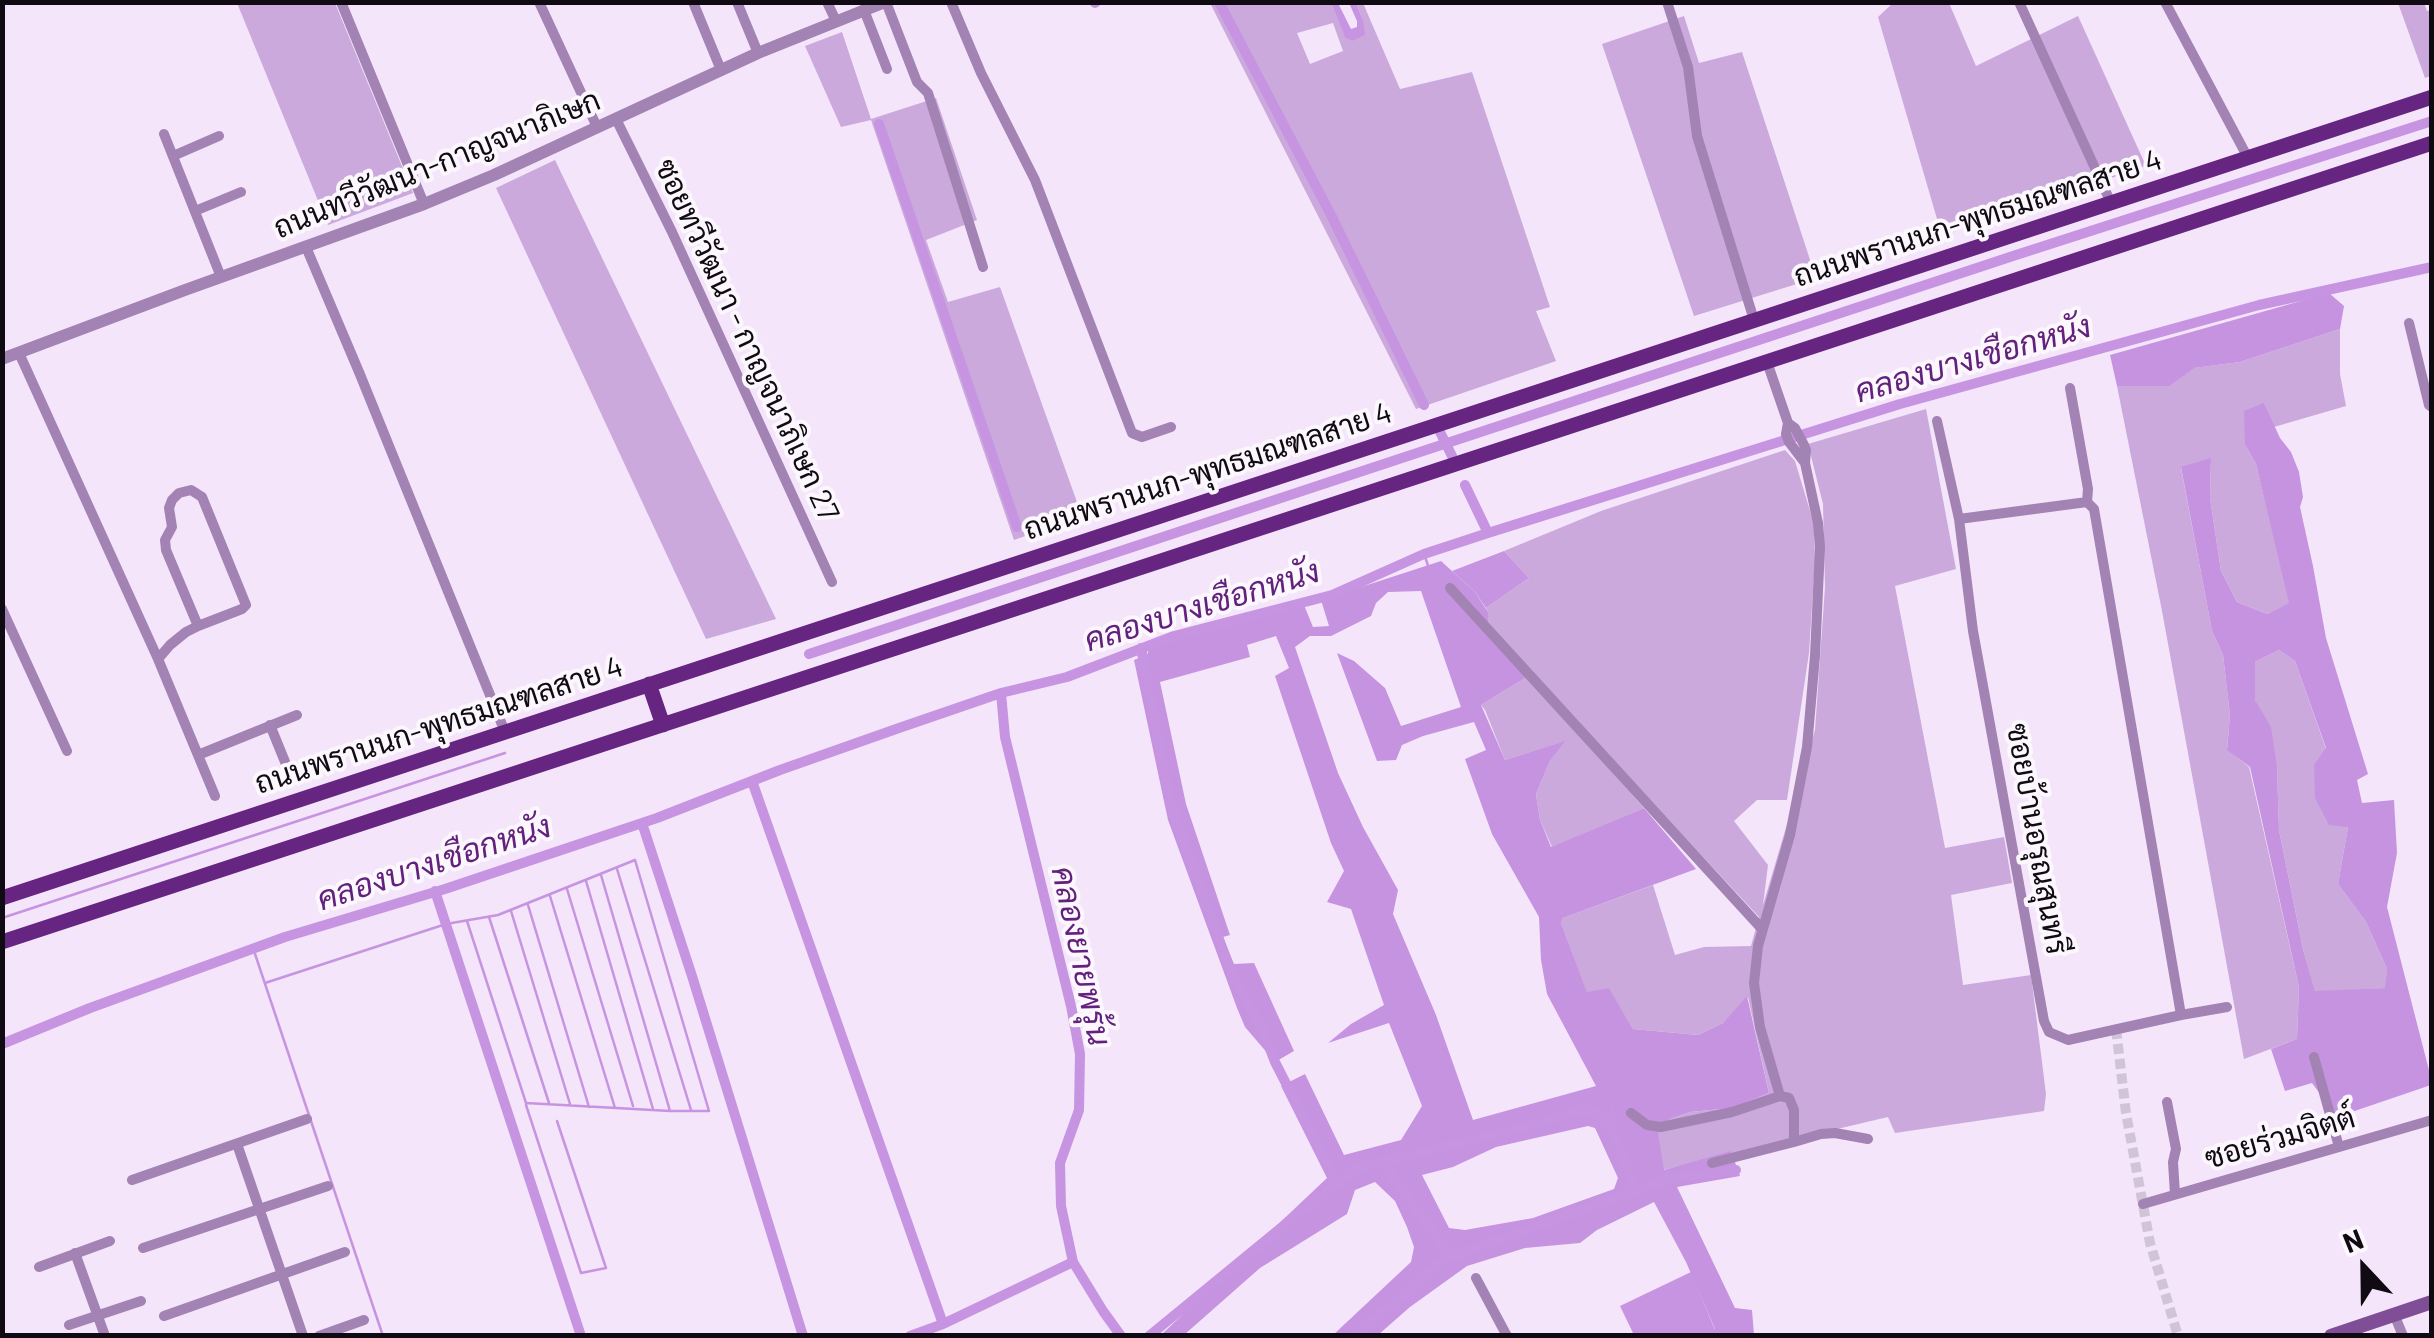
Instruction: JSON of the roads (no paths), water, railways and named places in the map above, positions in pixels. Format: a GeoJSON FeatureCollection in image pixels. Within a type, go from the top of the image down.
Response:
{"type":"FeatureCollection","features":[{"type":"Feature","properties":{"kind":"main road","name":"ถนนพรานนก-พุทธมณฑลสาย 4"},"geometry":{"type":"LineString","coordinates":[[2,898],[2432,97]]}},
{"type":"Feature","properties":{"kind":"main road"},"geometry":{"type":"LineString","coordinates":[[2,942],[2432,144]]}},
{"type":"Feature","properties":{"kind":"main road"},"geometry":{"type":"LineString","coordinates":[[649,684],[662,725]]}},
{"type":"Feature","properties":{"kind":"main road"},"geometry":{"type":"LineString","coordinates":[[2332,1336],[2432,1302]]}},
{"type":"Feature","properties":{"kind":"street"},"geometry":{"type":"LineString","coordinates":[[341,2],[424,204]]}},
{"type":"Feature","properties":{"kind":"street"},"geometry":{"type":"LineString","coordinates":[[539,2],[597,127]]}},
{"type":"Feature","properties":{"kind":"street"},"geometry":{"type":"LineString","coordinates":[[694,2],[721,70]]}},
{"type":"Feature","properties":{"kind":"street"},"geometry":{"type":"LineString","coordinates":[[737,2],[758,53]]}},
{"type":"Feature","properties":{"kind":"street"},"geometry":{"type":"LineString","coordinates":[[827,2],[836,21]]}},
{"type":"Feature","properties":{"kind":"street"},"geometry":{"type":"LineString","coordinates":[[886,2],[917,82],[928,93],[983,267]]}},
{"type":"Feature","properties":{"kind":"street","name":"ถนนทวีวัฒนา-กาญจนาภิเษก"},"geometry":{"type":"LineString","coordinates":[[2,360],[424,204],[758,53],[886,2]]}},
{"type":"Feature","properties":{"kind":"street"},"geometry":{"type":"LineString","coordinates":[[951,2],[981,73],[1035,180],[1132,433],[1142,437],[1171,427]]}},
{"type":"Feature","properties":{"kind":"street"},"geometry":{"type":"LineString","coordinates":[[1667,2],[1688,67],[1696,136],[1754,320]]}},
{"type":"Feature","properties":{"kind":"street"},"geometry":{"type":"LineString","coordinates":[[2019,2],[2111,203]]}},
{"type":"Feature","properties":{"kind":"street"},"geometry":{"type":"LineString","coordinates":[[2165,2],[2248,158]]}},
{"type":"Feature","properties":{"kind":"street"},"geometry":{"type":"LineString","coordinates":[[864,10],[887,69]]}},
{"type":"Feature","properties":{"kind":"street","name":"ซอยทวีวัฒนา - กาญจนาภิเษก 27"},"geometry":{"type":"LineString","coordinates":[[616,118],[832,582]]}},
{"type":"Feature","properties":{"kind":"street"},"geometry":{"type":"LineString","coordinates":[[164,134],[221,277]]}},
{"type":"Feature","properties":{"kind":"street"},"geometry":{"type":"LineString","coordinates":[[172,156],[219,136]]}},
{"type":"Feature","properties":{"kind":"street"},"geometry":{"type":"LineString","coordinates":[[194,211],[241,192]]}},
{"type":"Feature","properties":{"kind":"street"},"geometry":{"type":"LineString","coordinates":[[306,247],[505,732]]}},
{"type":"Feature","properties":{"kind":"street"},"geometry":{"type":"LineString","coordinates":[[2409,323],[2428,405],[2432,407]]}},
{"type":"Feature","properties":{"kind":"street"},"geometry":{"type":"LineString","coordinates":[[19,353],[215,796]]}},
{"type":"Feature","properties":{"kind":"street"},"geometry":{"type":"LineString","coordinates":[[1767,362],[1790,427],[1788,442],[1803,458],[1816,510],[1820,547],[1807,747],[1787,846],[1754,961],[1760,1026],[1780,1096]]}},
{"type":"Feature","properties":{"kind":"street"},"geometry":{"type":"LineString","coordinates":[[2070,388],[2088,502],[2094,509],[2099,530],[2181,1015]]}},
{"type":"Feature","properties":{"kind":"street","name":"ซอยบ้านอรุณสุนทรี"},"geometry":{"type":"LineString","coordinates":[[1937,421],[1959,518],[1973,631],[2049,1032],[2068,1040],[2227,1008]]}},
{"type":"Feature","properties":{"kind":"street"},"geometry":{"type":"LineString","coordinates":[[158,660],[176,639],[246,605],[202,497],[191,490],[179,492],[172,500],[172,526],[165,540],[198,626]]}},
{"type":"Feature","properties":{"kind":"street"},"geometry":{"type":"LineString","coordinates":[[1959,518],[2088,502]]}},
{"type":"Feature","properties":{"kind":"street"},"geometry":{"type":"LineString","coordinates":[[1450,588],[1762,929]]}},
{"type":"Feature","properties":{"kind":"street"},"geometry":{"type":"LineString","coordinates":[[2,609],[67,750]]}},
{"type":"Feature","properties":{"kind":"street"},"geometry":{"type":"LineString","coordinates":[[198,754],[297,715]]}},
{"type":"Feature","properties":{"kind":"street"},"geometry":{"type":"LineString","coordinates":[[270,726],[290,774]]}},
{"type":"Feature","properties":{"kind":"street"},"geometry":{"type":"LineString","coordinates":[[2314,1058],[2339,1146]]}},
{"type":"Feature","properties":{"kind":"street"},"geometry":{"type":"LineString","coordinates":[[1631,1113],[1647,1125],[1660,1126],[1732,1112],[1780,1096],[1792,1102],[1794,1142]]}},
{"type":"Feature","properties":{"kind":"street"},"geometry":{"type":"LineString","coordinates":[[2167,1102],[2176,1148],[2175,1194]]}},
{"type":"Feature","properties":{"kind":"street"},"geometry":{"type":"LineString","coordinates":[[132,1180],[307,1119]]}},
{"type":"Feature","properties":{"kind":"street","name":"ซอยร่วมจิตต์"},"geometry":{"type":"LineString","coordinates":[[2143,1204],[2432,1120]]}},
{"type":"Feature","properties":{"kind":"street"},"geometry":{"type":"LineString","coordinates":[[1712,1163],[1821,1134],[1868,1139]]}},
{"type":"Feature","properties":{"kind":"street"},"geometry":{"type":"LineString","coordinates":[[237,1144],[303,1336]]}},
{"type":"Feature","properties":{"kind":"street"},"geometry":{"type":"LineString","coordinates":[[143,1248],[328,1186]]}},
{"type":"Feature","properties":{"kind":"street"},"geometry":{"type":"LineString","coordinates":[[38,1267],[110,1240]]}},
{"type":"Feature","properties":{"kind":"street"},"geometry":{"type":"LineString","coordinates":[[164,1316],[345,1252]]}},
{"type":"Feature","properties":{"kind":"street"},"geometry":{"type":"LineString","coordinates":[[76,1253],[104,1336]]}},
{"type":"Feature","properties":{"kind":"street"},"geometry":{"type":"LineString","coordinates":[[1476,1278],[1507,1336]]}},
{"type":"Feature","properties":{"kind":"street"},"geometry":{"type":"LineString","coordinates":[[70,1325],[142,1301]]}},
{"type":"Feature","properties":{"kind":"street"},"geometry":{"type":"LineString","coordinates":[[2394,1314],[2403,1336]]}},
{"type":"Feature","properties":{"kind":"street"},"geometry":{"type":"LineString","coordinates":[[319,1336],[364,1320]]}},
{"type":"Feature","properties":{"kind":"waterway"},"geometry":{"type":"LineString","coordinates":[[1219,2],[1331,215],[1424,405]]}},
{"type":"Feature","properties":{"kind":"waterway"},"geometry":{"type":"LineString","coordinates":[[809,654],[2432,121]]}},
{"type":"Feature","properties":{"kind":"waterway"},"geometry":{"type":"LineString","coordinates":[[879,124],[1017,527]]}},
{"type":"Feature","properties":{"kind":"waterway","name":"คลองบางเชือกหนัง"},"geometry":{"type":"LineString","coordinates":[[2,1044],[285,937],[445,889],[657,818],[899,728],[1001,693],[1067,677],[1174,636],[1332,595],[1424,554],[1488,533],[1900,404],[2259,305],[2432,267]]}},
{"type":"Feature","properties":{"kind":"waterway"},"geometry":{"type":"LineString","coordinates":[[1440,432],[1452,456]]}},
{"type":"Feature","properties":{"kind":"waterway"},"geometry":{"type":"LineString","coordinates":[[1465,485],[1488,533]]}},
{"type":"Feature","properties":{"kind":"waterway"},"geometry":{"type":"LineString","coordinates":[[1424,554],[1502,779],[1618,1084],[1609,1122]]}},
{"type":"Feature","properties":{"kind":"waterway"},"geometry":{"type":"LineString","coordinates":[[1141,648],[1169,799],[1231,973],[1337,1183]]}},
{"type":"Feature","properties":{"kind":"waterway","name":"คลองยายพรุ้น"},"geometry":{"type":"LineString","coordinates":[[1001,693],[1005,737],[1080,1054],[1079,1110],[1060,1163],[1061,1206],[1073,1262],[1121,1336]]}},
{"type":"Feature","properties":{"kind":"waterway"},"geometry":{"type":"LineString","coordinates":[[2,918],[505,753]]}},
{"type":"Feature","properties":{"kind":"waterway"},"geometry":{"type":"LineString","coordinates":[[752,781],[943,1324]]}},
{"type":"Feature","properties":{"kind":"waterway"},"geometry":{"type":"LineString","coordinates":[[642,823],[803,1336]]}},
{"type":"Feature","properties":{"kind":"waterway"},"geometry":{"type":"LineString","coordinates":[[265,983],[446,924],[498,915],[635,860],[709,1111],[526,1103],[467,921]]}},
{"type":"Feature","properties":{"kind":"waterway"},"geometry":{"type":"LineString","coordinates":[[617,869],[691,1110]]}},
{"type":"Feature","properties":{"kind":"waterway"},"geometry":{"type":"LineString","coordinates":[[601,875],[670,1111]]}},
{"type":"Feature","properties":{"kind":"waterway"},"geometry":{"type":"LineString","coordinates":[[586,881],[653,1109]]}},
{"type":"Feature","properties":{"kind":"waterway"},"geometry":{"type":"LineString","coordinates":[[567,889],[633,1106]]}},
{"type":"Feature","properties":{"kind":"waterway"},"geometry":{"type":"LineString","coordinates":[[435,891],[581,1336]]}},
{"type":"Feature","properties":{"kind":"waterway"},"geometry":{"type":"LineString","coordinates":[[550,896],[615,1108]]}},
{"type":"Feature","properties":{"kind":"waterway"},"geometry":{"type":"LineString","coordinates":[[528,905],[589,1107]]}},
{"type":"Feature","properties":{"kind":"waterway"},"geometry":{"type":"LineString","coordinates":[[511,911],[570,1104]]}},
{"type":"Feature","properties":{"kind":"waterway"},"geometry":{"type":"LineString","coordinates":[[489,917],[549,1103]]}},
{"type":"Feature","properties":{"kind":"waterway"},"geometry":{"type":"LineString","coordinates":[[253,948],[383,1336]]}},
{"type":"Feature","properties":{"kind":"waterway"},"geometry":{"type":"LineString","coordinates":[[526,1105],[581,1273],[606,1268],[557,1121]]}},
{"type":"Feature","properties":{"kind":"waterway"},"geometry":{"type":"LineString","coordinates":[[1149,1336],[1360,1167],[1584,1109],[1608,1120],[1636,1190]]}},
{"type":"Feature","properties":{"kind":"waterway"},"geometry":{"type":"LineString","coordinates":[[1381,1162],[1452,1257]]}},
{"type":"Feature","properties":{"kind":"waterway"},"geometry":{"type":"LineString","coordinates":[[1355,1336],[1445,1259],[1665,1180],[1736,1170]]}},
{"type":"Feature","properties":{"kind":"waterway"},"geometry":{"type":"LineString","coordinates":[[910,1336],[1073,1262]]}},
{"type":"Feature","properties":{"kind":"tunnel"},"geometry":{"type":"LineString","coordinates":[[2116,1029],[2126,1113],[2150,1243],[2178,1336]]}}]}
